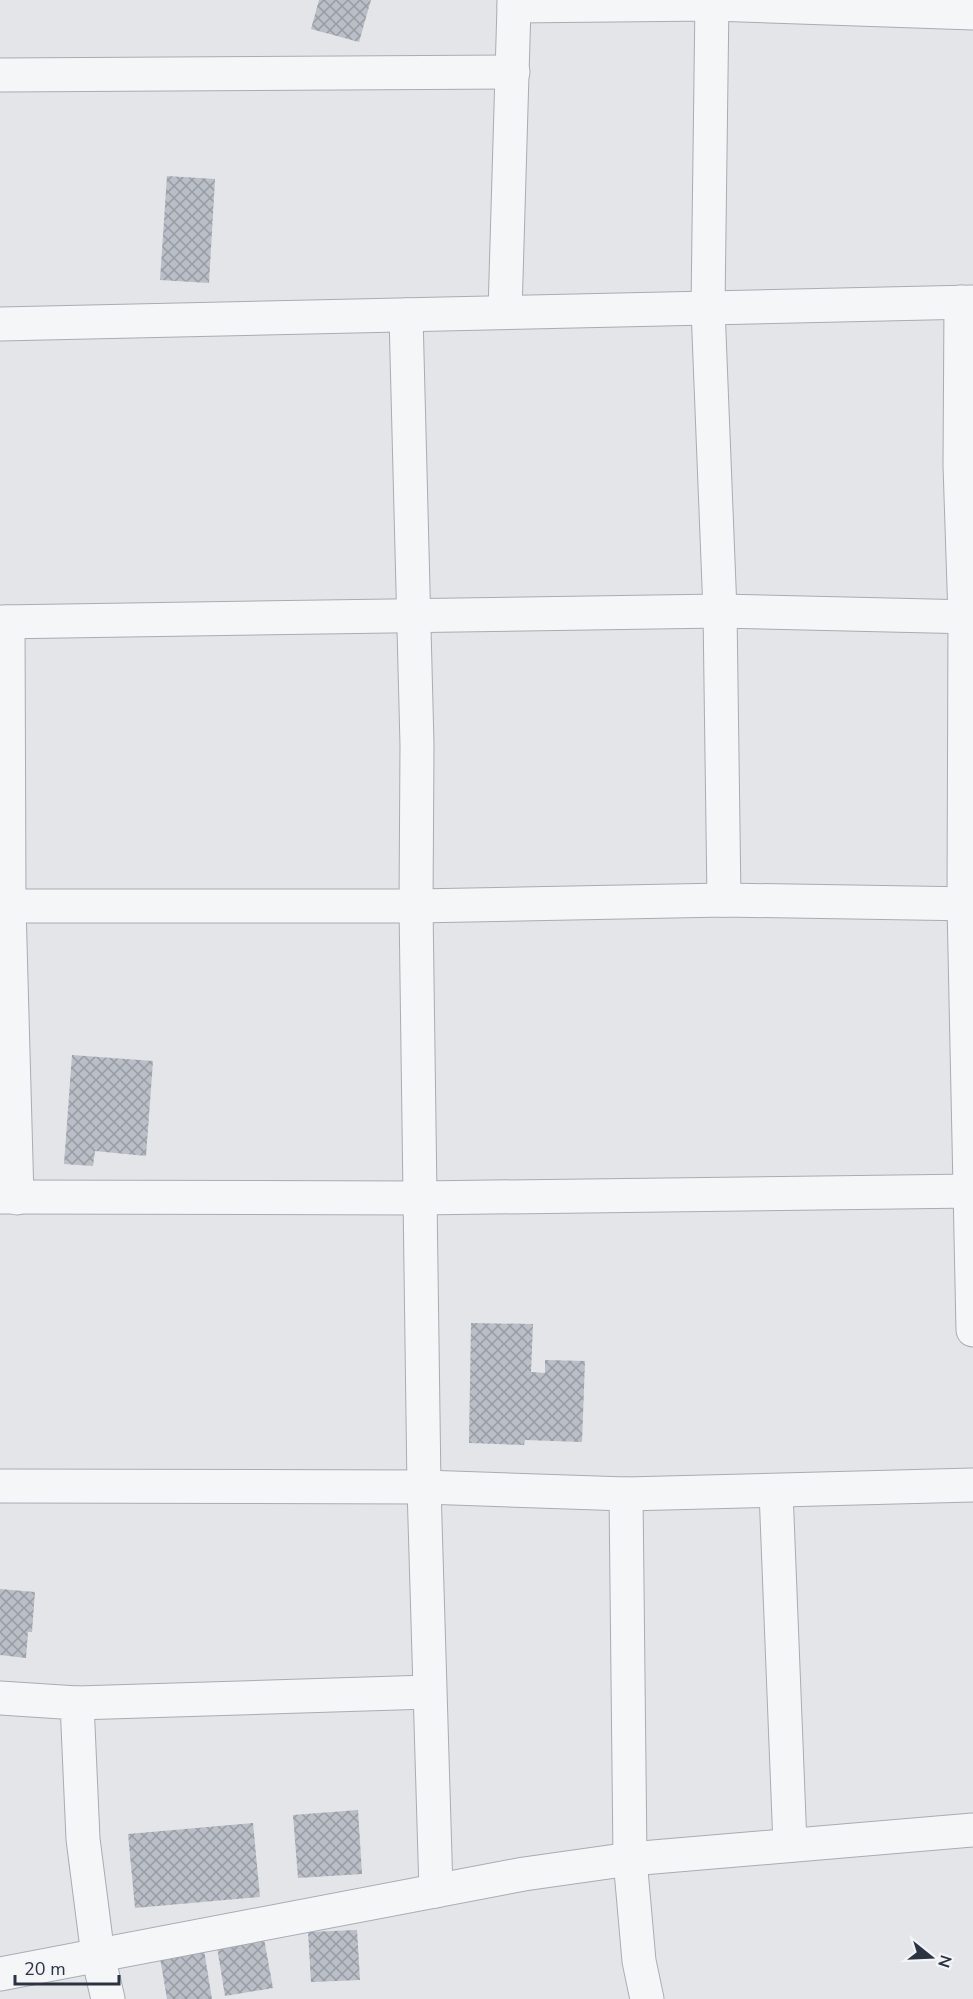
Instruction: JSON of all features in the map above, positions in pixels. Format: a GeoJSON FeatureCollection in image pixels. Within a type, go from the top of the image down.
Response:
{"type":"FeatureCollection","features":[{"type":"Feature","properties":{"kind":"street"},"geometry":{"type":"LineString","coordinates":[[712,2],[708,308],[720,611],[724,900]]}},
{"type":"Feature","properties":{"kind":"street"},"geometry":{"type":"LineString","coordinates":[[505,312],[514,3],[712,2],[973,13]]}},
{"type":"Feature","properties":{"kind":"street"},"geometry":{"type":"LineString","coordinates":[[0,75],[513,72]]}},
{"type":"Feature","properties":{"kind":"street"},"geometry":{"type":"LineString","coordinates":[[0,324],[967,302],[960,465],[969,617],[973,1330]]}},
{"type":"Feature","properties":{"kind":"street"},"geometry":{"type":"LineString","coordinates":[[406,315],[417,745],[416,906],[424,1487],[436,1891]]}},
{"type":"Feature","properties":{"kind":"street"},"geometry":{"type":"LineString","coordinates":[[969,617],[720,611],[127,622],[4,622],[5,906],[8,1198],[420,1197],[972,1191]]}},
{"type":"Feature","properties":{"kind":"street"},"geometry":{"type":"LineString","coordinates":[[5,906],[416,906],[724,900],[969,904]]}},
{"type":"Feature","properties":{"kind":"street"},"geometry":{"type":"LineString","coordinates":[[0,1486],[424,1487],[626,1494],[973,1485]]}},
{"type":"Feature","properties":{"kind":"street"},"geometry":{"type":"LineString","coordinates":[[776,1491],[790,1845]]}},
{"type":"Feature","properties":{"kind":"street"},"geometry":{"type":"LineString","coordinates":[[626,1494],[630,1859],[639,1961],[647,1999]]}},
{"type":"Feature","properties":{"kind":"street"},"geometry":{"type":"LineString","coordinates":[[0,1698],[76,1703],[429,1692]]}},
{"type":"Feature","properties":{"kind":"street"},"geometry":{"type":"LineString","coordinates":[[76,1703],[83,1839],[98,1956],[108,1999]]}},
{"type":"Feature","properties":{"kind":"street"},"geometry":{"type":"LineString","coordinates":[[0,1974],[524,1874],[630,1859],[973,1830]]}},
{"type":"Feature","properties":{"kind":"building"},"geometry":{"type":"Polygon","coordinates":[[[319,0],[371,0],[359,42],[311,29],[319,0]]]}},
{"type":"Feature","properties":{"kind":"building"},"geometry":{"type":"Polygon","coordinates":[[[167,176],[215,179],[209,283],[160,280],[167,176]]]}},
{"type":"Feature","properties":{"kind":"building"},"geometry":{"type":"Polygon","coordinates":[[[72,1055],[153,1061],[146,1156],[95,1151],[93,1166],[64,1164],[72,1055]]]}},
{"type":"Feature","properties":{"kind":"building"},"geometry":{"type":"Polygon","coordinates":[[[471,1323],[533,1324],[531,1372],[545,1373],[545,1360],[585,1361],[582,1442],[525,1440],[524,1445],[469,1443],[471,1323]]]}},
{"type":"Feature","properties":{"kind":"building"},"geometry":{"type":"Polygon","coordinates":[[[0,1589],[35,1592],[32,1632],[28,1632],[26,1658],[0,1655],[0,1589]]]}},
{"type":"Feature","properties":{"kind":"building"},"geometry":{"type":"Polygon","coordinates":[[[358,1810],[362,1874],[298,1878],[293,1815],[358,1810]]]}},
{"type":"Feature","properties":{"kind":"building"},"geometry":{"type":"Polygon","coordinates":[[[253,1823],[260,1897],[135,1908],[128,1834],[253,1823]]]}},
{"type":"Feature","properties":{"kind":"building"},"geometry":{"type":"Polygon","coordinates":[[[357,1930],[360,1980],[311,1982],[308,1932],[357,1930]]]}},
{"type":"Feature","properties":{"kind":"building"},"geometry":{"type":"Polygon","coordinates":[[[264,1939],[273,1988],[225,1996],[217,1947],[264,1939]]]}},
{"type":"Feature","properties":{"kind":"building"},"geometry":{"type":"Polygon","coordinates":[[[204,1950],[212,1999],[167,1999],[160,1958],[204,1950]]]}}]}
